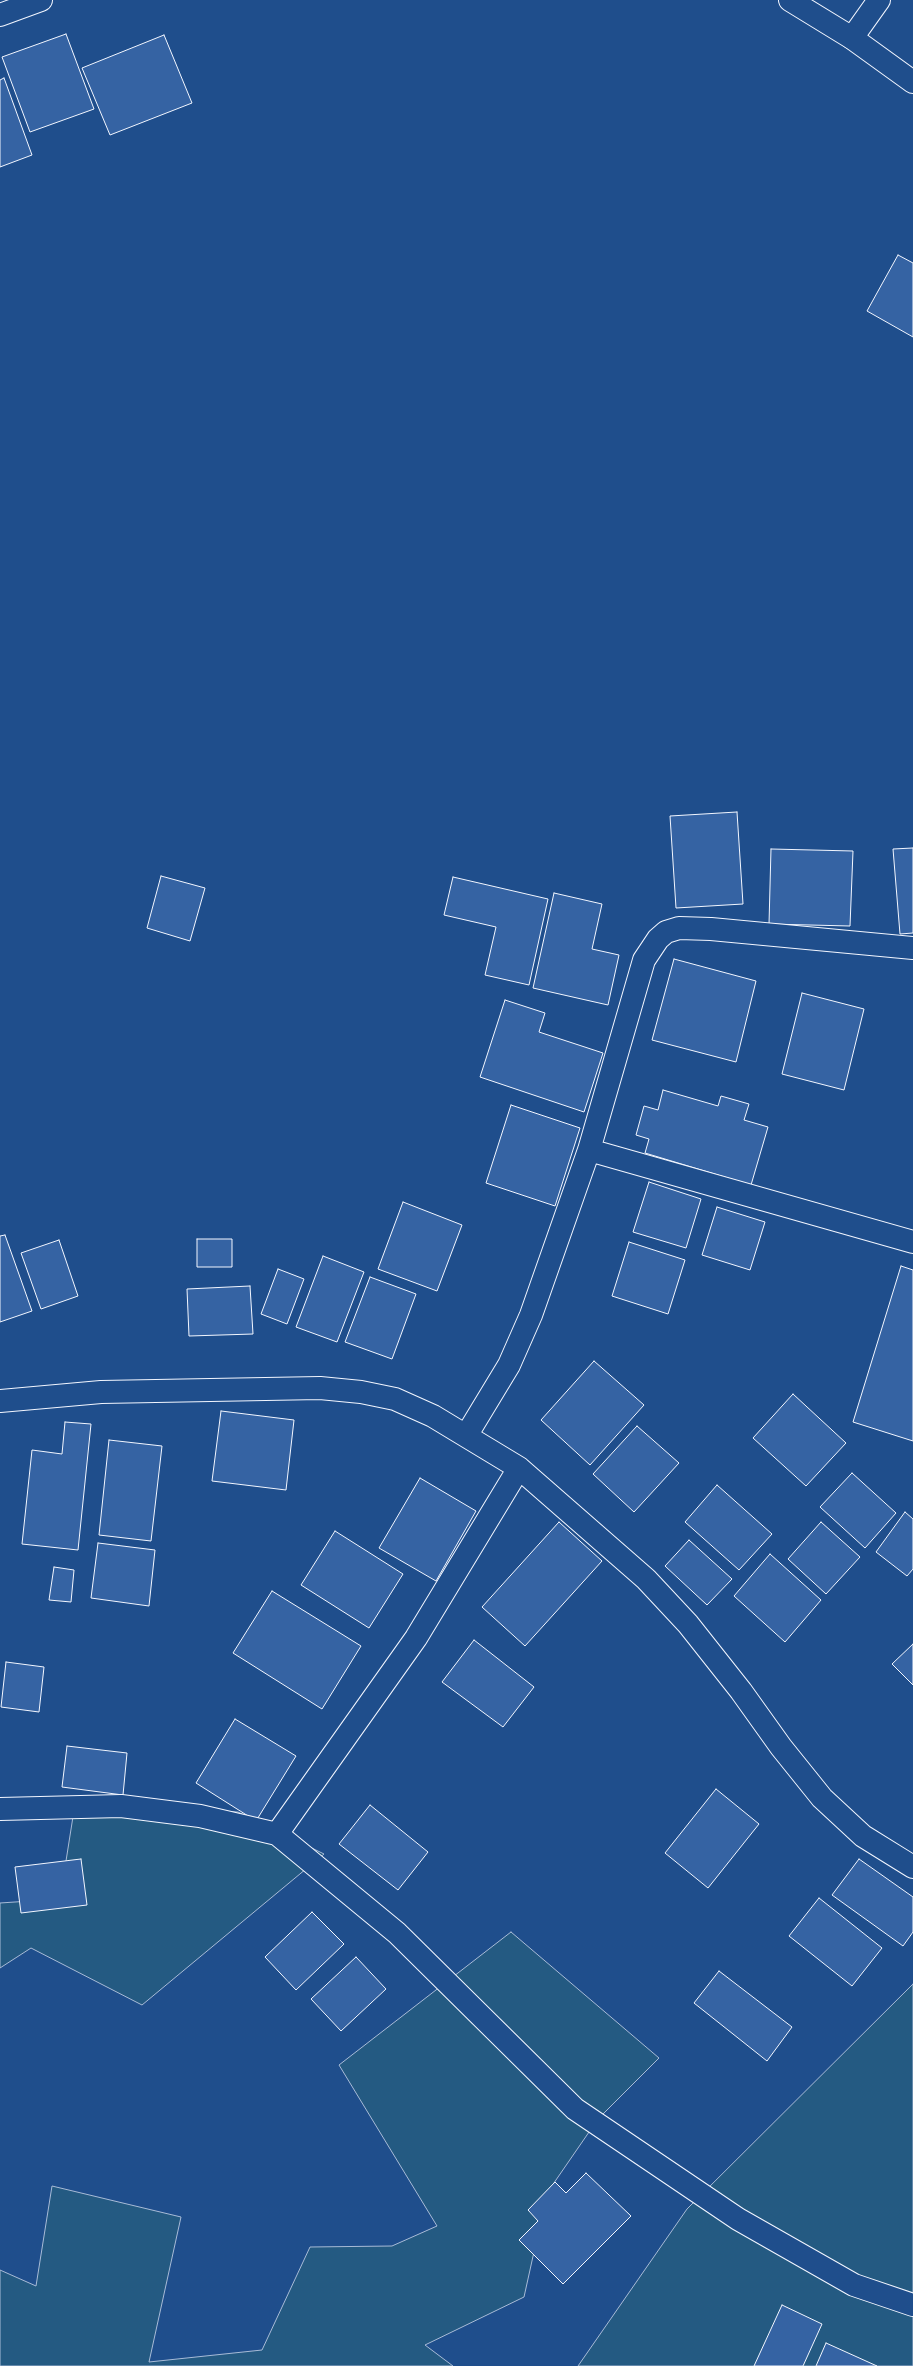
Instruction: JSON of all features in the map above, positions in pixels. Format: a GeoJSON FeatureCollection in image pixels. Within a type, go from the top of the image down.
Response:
{"type":"FeatureCollection","features":[{"type":"Feature","properties":{"kind":"street"},"geometry":{"type":"LineString","coordinates":[[0,15],[41,0]]}},
{"type":"Feature","properties":{"kind":"street"},"geometry":{"type":"LineString","coordinates":[[790,0],[852,38],[913,82]]}},
{"type":"Feature","properties":{"kind":"street"},"geometry":{"type":"LineString","coordinates":[[852,38],[879,0]]}},
{"type":"Feature","properties":{"kind":"street"},"geometry":{"type":"LineString","coordinates":[[466,1436],[509,1365],[531,1316],[589,1150],[644,960],[650,949],[666,932],[679,928],[711,929],[913,948]]}},
{"type":"Feature","properties":{"kind":"street"},"geometry":{"type":"LineString","coordinates":[[589,1150],[913,1242]]}},
{"type":"Feature","properties":{"kind":"street"},"geometry":{"type":"LineString","coordinates":[[0,1400],[101,1392],[320,1388],[361,1392],[395,1399],[433,1416],[519,1468],[586,1525],[661,1596],[726,1673],[781,1747],[822,1798],[863,1836],[913,1867]]}},
{"type":"Feature","properties":{"kind":"street"},"geometry":{"type":"LineString","coordinates":[[277,1834],[416,1638],[519,1468]]}},
{"type":"Feature","properties":{"kind":"street"},"geometry":{"type":"LineString","coordinates":[[0,1809],[121,1806],[200,1816],[277,1834],[397,1933],[575,2109],[738,2220],[854,2285],[913,2305]]}},
{"type":"Feature","properties":{"kind":"shaded area"},"geometry":{"type":"Polygon","coordinates":[[[75,1804],[238,1812],[324,1854],[142,2005],[31,1948],[0,1968],[0,1903],[60,1899],[75,1804]]]}},
{"type":"Feature","properties":{"kind":"shaded area"},"geometry":{"type":"Polygon","coordinates":[[[511,1932],[659,2058],[598,2119],[547,2193],[524,2297],[425,2345],[453,2366],[0,2366],[0,2270],[36,2286],[52,2186],[181,2217],[149,2362],[262,2350],[310,2247],[392,2246],[437,2226],[339,2065],[511,1932]]]}},
{"type":"Feature","properties":{"kind":"shaded area"},"geometry":{"type":"Polygon","coordinates":[[[913,1984],[913,2366],[578,2366],[687,2209],[913,1984]]]}},
{"type":"Feature","properties":{"kind":"building"},"geometry":{"type":"Polygon","coordinates":[[[66,34],[94,109],[30,132],[2,57],[66,34]]]}},
{"type":"Feature","properties":{"kind":"building"},"geometry":{"type":"Polygon","coordinates":[[[164,35],[192,103],[110,135],[82,68],[164,35]]]}},
{"type":"Feature","properties":{"kind":"building"},"geometry":{"type":"Polygon","coordinates":[[[4,78],[32,155],[0,167],[0,80],[4,78]]]}},
{"type":"Feature","properties":{"kind":"building"},"geometry":{"type":"Polygon","coordinates":[[[898,255],[913,263],[913,337],[867,311],[898,255]]]}},
{"type":"Feature","properties":{"kind":"building"},"geometry":{"type":"Polygon","coordinates":[[[737,812],[743,904],[676,908],[670,816],[737,812]]]}},
{"type":"Feature","properties":{"kind":"building"},"geometry":{"type":"Polygon","coordinates":[[[913,848],[913,933],[900,934],[893,849],[913,848]]]}},
{"type":"Feature","properties":{"kind":"building"},"geometry":{"type":"Polygon","coordinates":[[[771,849],[853,851],[850,926],[769,924],[771,849]]]}},
{"type":"Feature","properties":{"kind":"building"},"geometry":{"type":"Polygon","coordinates":[[[161,876],[205,888],[190,941],[147,928],[161,876]]]}},
{"type":"Feature","properties":{"kind":"building"},"geometry":{"type":"Polygon","coordinates":[[[453,877],[548,899],[529,985],[485,975],[496,927],[444,915],[453,877]]]}},
{"type":"Feature","properties":{"kind":"building"},"geometry":{"type":"Polygon","coordinates":[[[554,893],[602,904],[592,949],[619,955],[608,1005],[533,988],[554,893]]]}},
{"type":"Feature","properties":{"kind":"building"},"geometry":{"type":"Polygon","coordinates":[[[674,959],[756,981],[736,1062],[652,1040],[674,959]]]}},
{"type":"Feature","properties":{"kind":"building"},"geometry":{"type":"Polygon","coordinates":[[[802,993],[864,1009],[844,1090],[782,1074],[802,993]]]}},
{"type":"Feature","properties":{"kind":"building"},"geometry":{"type":"Polygon","coordinates":[[[505,1000],[545,1013],[539,1032],[603,1053],[584,1112],[480,1077],[505,1000]]]}},
{"type":"Feature","properties":{"kind":"building"},"geometry":{"type":"Polygon","coordinates":[[[663,1090],[718,1106],[721,1096],[749,1104],[744,1120],[768,1127],[751,1185],[645,1153],[649,1139],[636,1135],[644,1106],[658,1110],[663,1090]]]}},
{"type":"Feature","properties":{"kind":"building"},"geometry":{"type":"Polygon","coordinates":[[[511,1105],[580,1128],[555,1206],[486,1183],[511,1105]]]}},
{"type":"Feature","properties":{"kind":"building"},"geometry":{"type":"Polygon","coordinates":[[[649,1182],[701,1199],[686,1248],[633,1232],[649,1182]]]}},
{"type":"Feature","properties":{"kind":"building"},"geometry":{"type":"Polygon","coordinates":[[[403,1202],[462,1225],[437,1291],[378,1269],[403,1202]]]}},
{"type":"Feature","properties":{"kind":"building"},"geometry":{"type":"Polygon","coordinates":[[[717,1207],[765,1222],[750,1270],[702,1255],[717,1207]]]}},
{"type":"Feature","properties":{"kind":"building"},"geometry":{"type":"Polygon","coordinates":[[[5,1235],[32,1311],[0,1322],[0,1236],[5,1235]]]}},
{"type":"Feature","properties":{"kind":"building"},"geometry":{"type":"Polygon","coordinates":[[[197,1239],[232,1239],[232,1267],[197,1267],[197,1239]]]}},
{"type":"Feature","properties":{"kind":"building"},"geometry":{"type":"Polygon","coordinates":[[[59,1240],[78,1296],[41,1309],[21,1253],[59,1240]]]}},
{"type":"Feature","properties":{"kind":"building"},"geometry":{"type":"Polygon","coordinates":[[[629,1242],[685,1260],[668,1314],[612,1296],[629,1242]]]}},
{"type":"Feature","properties":{"kind":"building"},"geometry":{"type":"Polygon","coordinates":[[[323,1256],[364,1272],[337,1342],[296,1327],[323,1256]]]}},
{"type":"Feature","properties":{"kind":"building"},"geometry":{"type":"Polygon","coordinates":[[[901,1266],[913,1270],[913,1441],[853,1422],[901,1266]]]}},
{"type":"Feature","properties":{"kind":"building"},"geometry":{"type":"Polygon","coordinates":[[[278,1269],[304,1279],[287,1324],[261,1314],[278,1269]]]}},
{"type":"Feature","properties":{"kind":"building"},"geometry":{"type":"Polygon","coordinates":[[[370,1277],[416,1294],[392,1359],[345,1342],[370,1277]]]}},
{"type":"Feature","properties":{"kind":"building"},"geometry":{"type":"Polygon","coordinates":[[[250,1286],[253,1334],[189,1336],[187,1289],[250,1286]]]}},
{"type":"Feature","properties":{"kind":"building"},"geometry":{"type":"Polygon","coordinates":[[[594,1361],[644,1405],[590,1465],[541,1420],[594,1361]]]}},
{"type":"Feature","properties":{"kind":"building"},"geometry":{"type":"Polygon","coordinates":[[[793,1394],[846,1443],[806,1486],[753,1438],[793,1394]]]}},
{"type":"Feature","properties":{"kind":"building"},"geometry":{"type":"Polygon","coordinates":[[[221,1411],[294,1420],[286,1490],[212,1481],[221,1411]]]}},
{"type":"Feature","properties":{"kind":"building"},"geometry":{"type":"Polygon","coordinates":[[[65,1422],[91,1424],[78,1550],[22,1544],[32,1450],[62,1454],[65,1422]]]}},
{"type":"Feature","properties":{"kind":"building"},"geometry":{"type":"Polygon","coordinates":[[[637,1426],[679,1463],[634,1512],[593,1474],[637,1426]]]}},
{"type":"Feature","properties":{"kind":"building"},"geometry":{"type":"Polygon","coordinates":[[[109,1440],[162,1446],[151,1541],[99,1535],[109,1440]]]}},
{"type":"Feature","properties":{"kind":"building"},"geometry":{"type":"Polygon","coordinates":[[[852,1473],[896,1513],[865,1548],[820,1507],[852,1473]]]}},
{"type":"Feature","properties":{"kind":"building"},"geometry":{"type":"Polygon","coordinates":[[[420,1478],[476,1511],[436,1581],[379,1548],[420,1478]]]}},
{"type":"Feature","properties":{"kind":"building"},"geometry":{"type":"Polygon","coordinates":[[[717,1485],[772,1534],[739,1570],[685,1522],[717,1485]]]}},
{"type":"Feature","properties":{"kind":"building"},"geometry":{"type":"Polygon","coordinates":[[[905,1512],[913,1519],[913,1569],[907,1576],[876,1552],[905,1512]]]}},
{"type":"Feature","properties":{"kind":"building"},"geometry":{"type":"Polygon","coordinates":[[[559,1522],[602,1561],[525,1646],[482,1607],[559,1522]]]}},
{"type":"Feature","properties":{"kind":"building"},"geometry":{"type":"Polygon","coordinates":[[[821,1522],[860,1557],[826,1594],[788,1559],[821,1522]]]}},
{"type":"Feature","properties":{"kind":"building"},"geometry":{"type":"Polygon","coordinates":[[[335,1531],[403,1574],[369,1628],[301,1585],[335,1531]]]}},
{"type":"Feature","properties":{"kind":"building"},"geometry":{"type":"Polygon","coordinates":[[[689,1540],[732,1579],[707,1605],[665,1566],[689,1540]]]}},
{"type":"Feature","properties":{"kind":"building"},"geometry":{"type":"Polygon","coordinates":[[[98,1543],[155,1550],[149,1606],[91,1598],[98,1543]]]}},
{"type":"Feature","properties":{"kind":"building"},"geometry":{"type":"Polygon","coordinates":[[[770,1554],[821,1600],[785,1642],[734,1596],[770,1554]]]}},
{"type":"Feature","properties":{"kind":"building"},"geometry":{"type":"Polygon","coordinates":[[[54,1567],[74,1570],[71,1602],[49,1600],[54,1567]]]}},
{"type":"Feature","properties":{"kind":"building"},"geometry":{"type":"Polygon","coordinates":[[[272,1591],[361,1646],[322,1709],[233,1653],[272,1591]]]}},
{"type":"Feature","properties":{"kind":"building"},"geometry":{"type":"Polygon","coordinates":[[[474,1640],[534,1687],[503,1727],[442,1682],[474,1640]]]}},
{"type":"Feature","properties":{"kind":"building"},"geometry":{"type":"Polygon","coordinates":[[[913,1644],[913,1685],[892,1664],[913,1644]]]}},
{"type":"Feature","properties":{"kind":"building"},"geometry":{"type":"Polygon","coordinates":[[[6,1662],[44,1667],[39,1712],[1,1707],[6,1662]]]}},
{"type":"Feature","properties":{"kind":"building"},"geometry":{"type":"Polygon","coordinates":[[[235,1719],[296,1756],[256,1821],[196,1783],[235,1719]]]}},
{"type":"Feature","properties":{"kind":"building"},"geometry":{"type":"Polygon","coordinates":[[[67,1746],[127,1753],[123,1795],[62,1787],[67,1746]]]}},
{"type":"Feature","properties":{"kind":"building"},"geometry":{"type":"Polygon","coordinates":[[[716,1789],[759,1824],[708,1888],[665,1853],[716,1789]]]}},
{"type":"Feature","properties":{"kind":"building"},"geometry":{"type":"Polygon","coordinates":[[[370,1805],[428,1852],[398,1890],[339,1844],[370,1805]]]}},
{"type":"Feature","properties":{"kind":"building"},"geometry":{"type":"Polygon","coordinates":[[[81,1859],[87,1905],[21,1913],[15,1867],[81,1859]]]}},
{"type":"Feature","properties":{"kind":"building"},"geometry":{"type":"Polygon","coordinates":[[[859,1859],[913,1897],[913,1932],[903,1946],[832,1895],[859,1859]]]}},
{"type":"Feature","properties":{"kind":"building"},"geometry":{"type":"Polygon","coordinates":[[[819,1898],[882,1948],[852,1986],[789,1936],[819,1898]]]}},
{"type":"Feature","properties":{"kind":"building"},"geometry":{"type":"Polygon","coordinates":[[[312,1912],[344,1944],[296,1990],[265,1957],[312,1912]]]}},
{"type":"Feature","properties":{"kind":"building"},"geometry":{"type":"Polygon","coordinates":[[[356,1957],[386,1989],[341,2031],[311,1999],[356,1957]]]}},
{"type":"Feature","properties":{"kind":"building"},"geometry":{"type":"Polygon","coordinates":[[[719,1971],[792,2027],[767,2061],[694,2003],[719,1971]]]}},
{"type":"Feature","properties":{"kind":"building"},"geometry":{"type":"Polygon","coordinates":[[[586,2173],[631,2216],[563,2284],[519,2240],[538,2221],[528,2210],[555,2182],[566,2193],[586,2173]]]}},
{"type":"Feature","properties":{"kind":"building"},"geometry":{"type":"Polygon","coordinates":[[[782,2305],[822,2324],[803,2366],[754,2366],[782,2305]]]}},
{"type":"Feature","properties":{"kind":"building"},"geometry":{"type":"Polygon","coordinates":[[[826,2343],[877,2366],[816,2366],[826,2343]]]}}]}
